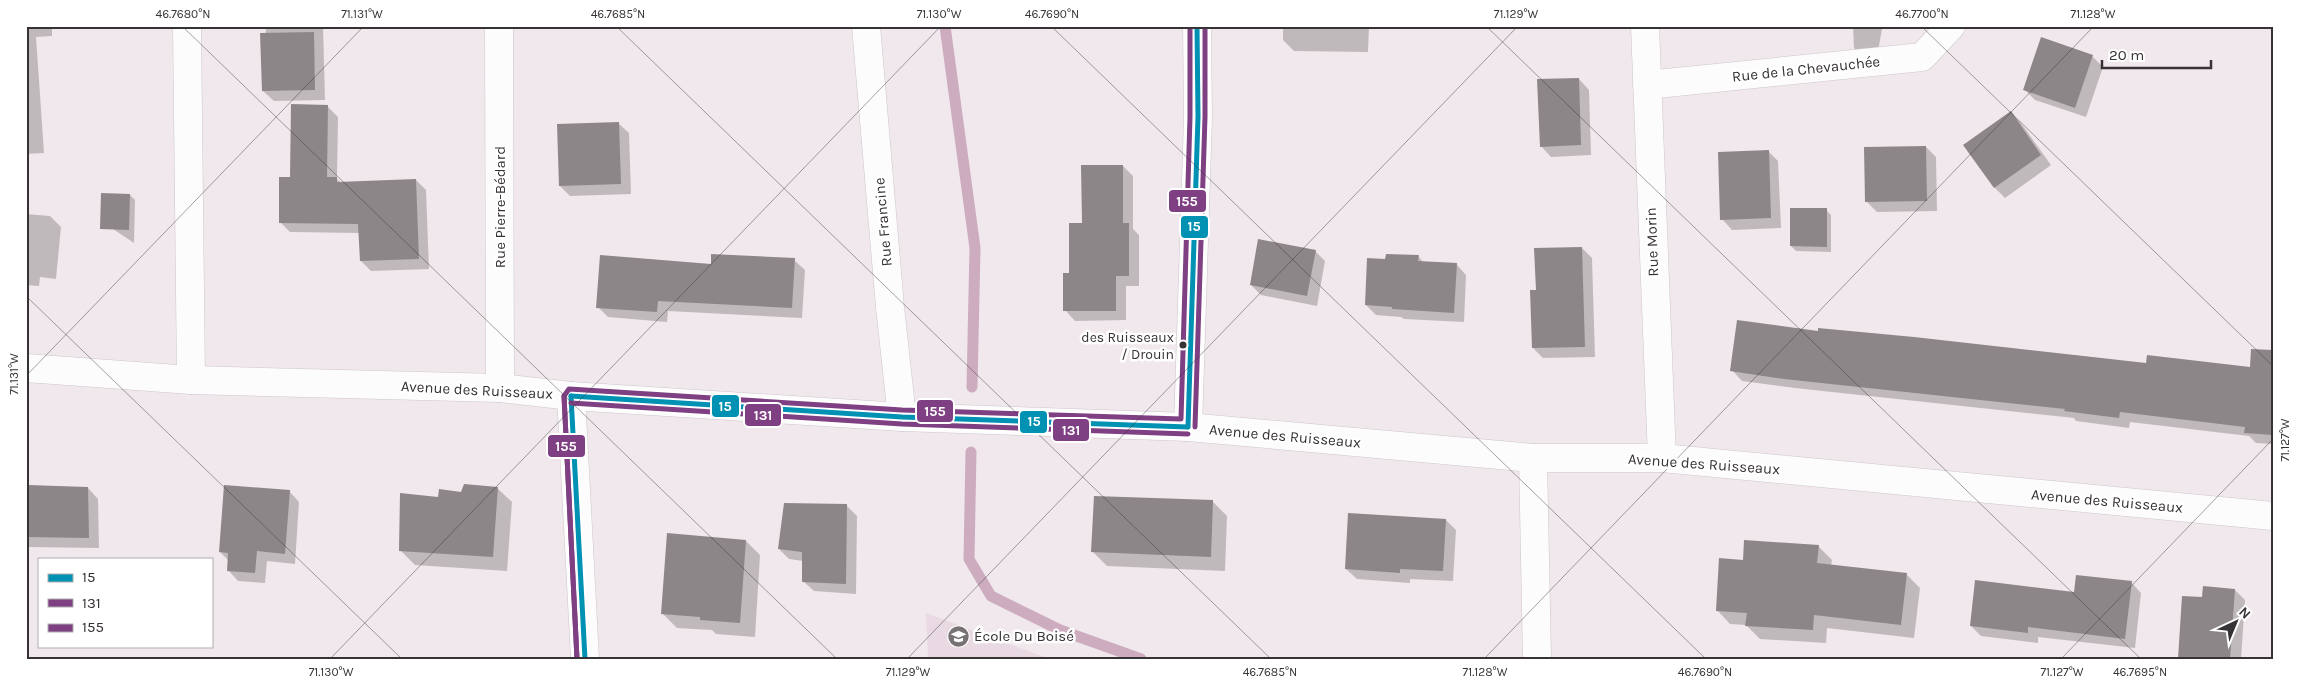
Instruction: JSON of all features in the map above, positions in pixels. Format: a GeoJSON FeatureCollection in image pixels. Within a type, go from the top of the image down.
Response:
{"type":"FeatureCollection","features":[{"type":"Feature","properties":{"kind":"street"},"geometry":{"type":"LineString","coordinates":[[187,26],[191,380]]}},
{"type":"Feature","properties":{"kind":"street","name":"Rue Pierre-Bédard"},"geometry":{"type":"LineString","coordinates":[[499,26],[500,388]]}},
{"type":"Feature","properties":{"kind":"street","name":"Rue Francine"},"geometry":{"type":"LineString","coordinates":[[866,26],[890,307],[902,417]]}},
{"type":"Feature","properties":{"kind":"street"},"geometry":{"type":"LineString","coordinates":[[1188,428],[1198,117],[1197,26]]}},
{"type":"Feature","properties":{"kind":"street","name":"Rue Morin"},"geometry":{"type":"LineString","coordinates":[[1645,26],[1662,458]]}},
{"type":"Feature","properties":{"kind":"street","name":"Rue de la Chevauchée"},"geometry":{"type":"LineString","coordinates":[[1647,85],[1922,57],[1951,26]]}},
{"type":"Feature","properties":{"kind":"street","name":"Avenue des Ruisseaux"},"geometry":{"type":"LineString","coordinates":[[26,368],[191,380],[500,388],[571,396],[902,417],[1188,428],[1532,458],[1662,458],[2273,516]]}},
{"type":"Feature","properties":{"kind":"street"},"geometry":{"type":"LineString","coordinates":[[571,396],[585,659]]}},
{"type":"Feature","properties":{"kind":"street"},"geometry":{"type":"LineString","coordinates":[[1532,458],[1537,659]]}},
{"type":"Feature","properties":{"kind":"shaded area","name":"École Du Boisé"},"geometry":{"type":"Polygon","coordinates":[[[926,613],[1050,659],[928,659],[926,613]]]}},
{"type":"Feature","properties":{"kind":"building"},"geometry":{"type":"Polygon","coordinates":[[[314,32],[315,90],[262,91],[260,33],[314,32]]]}},
{"type":"Feature","properties":{"kind":"building"},"geometry":{"type":"Polygon","coordinates":[[[2041,37],[2093,55],[2075,108],[2023,90],[2041,37]]]}},
{"type":"Feature","properties":{"kind":"building"},"geometry":{"type":"Polygon","coordinates":[[[1579,78],[1581,145],[1540,147],[1537,79],[1579,78]]]}},
{"type":"Feature","properties":{"kind":"building"},"geometry":{"type":"Polygon","coordinates":[[[291,104],[328,105],[327,177],[337,177],[337,182],[416,179],[419,259],[360,261],[358,224],[279,223],[279,177],[290,177],[291,104]]]}},
{"type":"Feature","properties":{"kind":"building"},"geometry":{"type":"Polygon","coordinates":[[[2011,111],[2041,155],[1994,188],[1963,145],[2011,111]]]}},
{"type":"Feature","properties":{"kind":"building"},"geometry":{"type":"Polygon","coordinates":[[[619,122],[621,184],[559,186],[557,124],[619,122]]]}},
{"type":"Feature","properties":{"kind":"building"},"geometry":{"type":"Polygon","coordinates":[[[1926,146],[1927,201],[1865,202],[1864,147],[1926,146]]]}},
{"type":"Feature","properties":{"kind":"building"},"geometry":{"type":"Polygon","coordinates":[[[1769,150],[1771,218],[1720,220],[1718,152],[1769,150]]]}},
{"type":"Feature","properties":{"kind":"building"},"geometry":{"type":"Polygon","coordinates":[[[1081,165],[1123,165],[1123,223],[1129,223],[1129,276],[1116,276],[1116,311],[1063,311],[1063,273],[1069,273],[1069,223],[1082,223],[1081,165]]]}},
{"type":"Feature","properties":{"kind":"building"},"geometry":{"type":"Polygon","coordinates":[[[101,193],[130,194],[129,230],[100,229],[101,193]]]}},
{"type":"Feature","properties":{"kind":"building"},"geometry":{"type":"Polygon","coordinates":[[[1790,208],[1827,208],[1827,247],[1790,246],[1790,208]]]}},
{"type":"Feature","properties":{"kind":"building"},"geometry":{"type":"Polygon","coordinates":[[[1258,239],[1316,250],[1307,296],[1250,285],[1258,239]]]}},
{"type":"Feature","properties":{"kind":"building"},"geometry":{"type":"Polygon","coordinates":[[[1582,247],[1585,347],[1532,348],[1530,290],[1536,290],[1534,248],[1582,247]]]}},
{"type":"Feature","properties":{"kind":"building"},"geometry":{"type":"Polygon","coordinates":[[[711,254],[795,258],[792,308],[658,301],[657,312],[596,308],[600,255],[711,264],[711,254]]]}},
{"type":"Feature","properties":{"kind":"building"},"geometry":{"type":"Polygon","coordinates":[[[1386,254],[1419,255],[1418,261],[1457,263],[1454,313],[1392,309],[1392,307],[1365,305],[1367,258],[1385,259],[1386,254]]]}},
{"type":"Feature","properties":{"kind":"building"},"geometry":{"type":"Polygon","coordinates":[[[1737,320],[1818,331],[1818,328],[1914,337],[2146,363],[2147,355],[2250,367],[2251,349],[2273,350],[2273,435],[2244,433],[2245,427],[2120,412],[2119,418],[2064,411],[2065,409],[1784,379],[1730,371],[1737,320]]]}},
{"type":"Feature","properties":{"kind":"building"},"geometry":{"type":"Polygon","coordinates":[[[464,484],[498,487],[493,557],[399,551],[400,493],[438,497],[439,489],[461,492],[464,484]]]}},
{"type":"Feature","properties":{"kind":"building"},"geometry":{"type":"Polygon","coordinates":[[[26,485],[88,487],[89,538],[26,537],[26,485]]]}},
{"type":"Feature","properties":{"kind":"building"},"geometry":{"type":"Polygon","coordinates":[[[224,485],[290,490],[285,554],[257,551],[255,573],[227,571],[228,553],[219,552],[224,485]]]}},
{"type":"Feature","properties":{"kind":"building"},"geometry":{"type":"Polygon","coordinates":[[[1094,496],[1213,500],[1211,557],[1091,552],[1094,496]]]}},
{"type":"Feature","properties":{"kind":"building"},"geometry":{"type":"Polygon","coordinates":[[[784,503],[847,504],[846,584],[802,582],[802,552],[778,549],[784,503]]]}},
{"type":"Feature","properties":{"kind":"building"},"geometry":{"type":"Polygon","coordinates":[[[1348,513],[1446,519],[1443,571],[1400,569],[1400,573],[1345,569],[1348,513]]]}},
{"type":"Feature","properties":{"kind":"building"},"geometry":{"type":"Polygon","coordinates":[[[667,533],[746,540],[740,623],[700,620],[700,617],[661,614],[667,533]]]}},
{"type":"Feature","properties":{"kind":"building"},"geometry":{"type":"Polygon","coordinates":[[[1744,540],[1819,545],[1817,563],[1907,573],[1901,625],[1814,615],[1813,630],[1745,626],[1747,613],[1716,611],[1719,558],[1743,560],[1744,540]]]}},
{"type":"Feature","properties":{"kind":"building"},"geometry":{"type":"Polygon","coordinates":[[[2076,575],[2132,581],[2125,639],[2028,627],[2028,633],[1970,626],[1975,580],[2074,592],[2076,575]]]}},
{"type":"Feature","properties":{"kind":"building"},"geometry":{"type":"Polygon","coordinates":[[[2203,586],[2235,589],[2230,659],[2178,659],[2182,596],[2202,597],[2203,586]]]}},
{"type":"Feature","properties":{"kind":"waterway"},"geometry":{"type":"LineString","coordinates":[[945,26],[975,248],[972,387]]}},
{"type":"Feature","properties":{"kind":"waterway"},"geometry":{"type":"LineString","coordinates":[[971,452],[969,559],[991,596],[1060,630],[1141,659]]}},
{"type":"Feature","properties":{"kind":"transit line","name":"155"},"geometry":{"type":"LineString","coordinates":[[577,659],[564,396],[569,389],[902,410],[1181,419],[1190,117],[1190,26]]}},
{"type":"Feature","properties":{"kind":"transit line","name":"15"},"geometry":{"type":"LineString","coordinates":[[1188,427],[1198,117],[1197,26]]}},
{"type":"Feature","properties":{"kind":"transit line","name":"131"},"geometry":{"type":"LineString","coordinates":[[1195,427],[1205,117],[1205,26]]}},
{"type":"Feature","properties":{"kind":"transit line","name":"131"},"geometry":{"type":"LineString","coordinates":[[564,396],[577,659]]}},
{"type":"Feature","properties":{"kind":"transit line","name":"15"},"geometry":{"type":"LineString","coordinates":[[571,396],[902,417],[1188,427]]}},
{"type":"Feature","properties":{"kind":"transit line","name":"15"},"geometry":{"type":"LineString","coordinates":[[571,396],[585,659]]}},
{"type":"Feature","properties":{"kind":"transit line","name":"131"},"geometry":{"type":"LineString","coordinates":[[571,403],[902,424],[1188,434]]}},
{"type":"Feature","properties":{"kind":"place","name":"des Ruisseaux / Drouin"},"geometry":{"type":"Point","coordinates":[1183,345]}},
{"type":"Feature","properties":{"kind":"place","name":"École Du Boisé"},"geometry":{"type":"Point","coordinates":[958,636]}}]}
